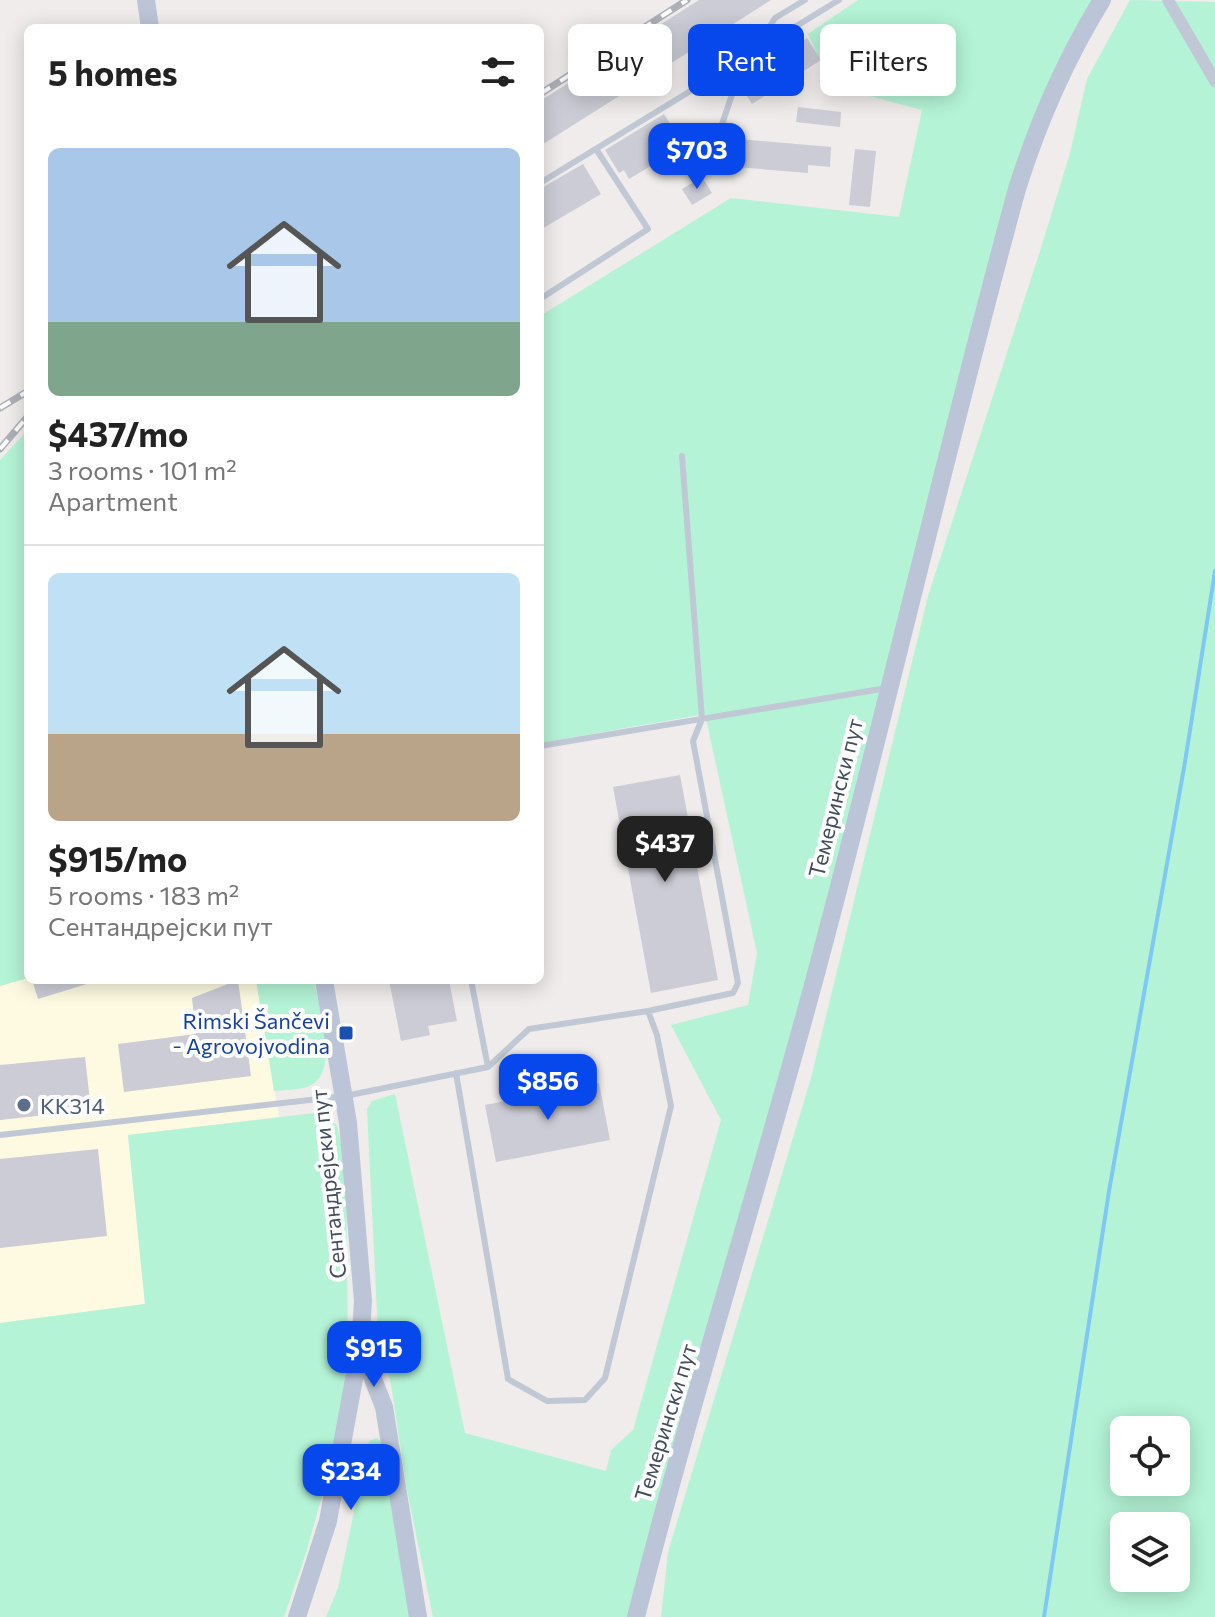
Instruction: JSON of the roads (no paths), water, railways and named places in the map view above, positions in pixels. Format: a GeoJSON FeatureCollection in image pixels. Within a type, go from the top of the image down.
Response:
{"type":"FeatureCollection","features":[{"type":"Feature","properties":{"kind":"main road"},"geometry":{"type":"LineString","coordinates":[[146,0],[149,24]]}},
{"type":"Feature","properties":{"kind":"main road","name":"Темерински пут"},"geometry":{"type":"LineString","coordinates":[[636,1617],[662,1515],[790,1070],[1017,189],[1040,121],[1065,65],[1102,0]]}},
{"type":"Feature","properties":{"kind":"main road","name":"Сентандрејски пут"},"geometry":{"type":"LineString","coordinates":[[297,1617],[328,1521],[360,1346],[363,1288],[345,1096],[325,984]]}},
{"type":"Feature","properties":{"kind":"main road"},"geometry":{"type":"LineString","coordinates":[[360,1346],[382,1400],[418,1617]]}},
{"type":"Feature","properties":{"kind":"street"},"geometry":{"type":"LineString","coordinates":[[1168,0],[1215,81]]}},
{"type":"Feature","properties":{"kind":"lane"},"geometry":{"type":"LineString","coordinates":[[771,24],[775,18],[805,0]]}},
{"type":"Feature","properties":{"kind":"lane"},"geometry":{"type":"LineString","coordinates":[[799,24],[839,0]]}},
{"type":"Feature","properties":{"kind":"lane"},"geometry":{"type":"LineString","coordinates":[[544,181],[688,92]]}},
{"type":"Feature","properties":{"kind":"lane"},"geometry":{"type":"LineString","coordinates":[[719,171],[720,130],[731,96]]}},
{"type":"Feature","properties":{"kind":"lane"},"geometry":{"type":"LineString","coordinates":[[544,296],[648,229],[596,149]]}},
{"type":"Feature","properties":{"kind":"lane"},"geometry":{"type":"LineString","coordinates":[[0,1135],[345,1096],[488,1067],[529,1029],[648,1011],[733,993],[738,983],[693,741],[702,719],[682,456]]}},
{"type":"Feature","properties":{"kind":"lane"},"geometry":{"type":"LineString","coordinates":[[544,745],[887,688]]}},
{"type":"Feature","properties":{"kind":"lane"},"geometry":{"type":"LineString","coordinates":[[472,984],[488,1067]]}},
{"type":"Feature","properties":{"kind":"lane"},"geometry":{"type":"LineString","coordinates":[[456,1073],[508,1379],[547,1401],[585,1400],[605,1378],[671,1106],[657,1035],[648,1011]]}},
{"type":"Feature","properties":{"kind":"waterway"},"geometry":{"type":"LineString","coordinates":[[1044,1617],[1109,1191],[1185,762],[1215,571]]}},
{"type":"Feature","properties":{"kind":"railway"},"geometry":{"type":"LineString","coordinates":[[544,91],[687,0]]}},
{"type":"Feature","properties":{"kind":"railway"},"geometry":{"type":"LineString","coordinates":[[0,408],[24,393]]}},
{"type":"Feature","properties":{"kind":"railway"},"geometry":{"type":"LineString","coordinates":[[0,449],[24,421]]}},
{"type":"Feature","properties":{"kind":"place","name":"Rimski Šančevi - Agrovojvodina"},"geometry":{"type":"Point","coordinates":[346,1033]}},
{"type":"Feature","properties":{"kind":"place","name":"КК314"},"geometry":{"type":"Point","coordinates":[24,1105]}}]}
